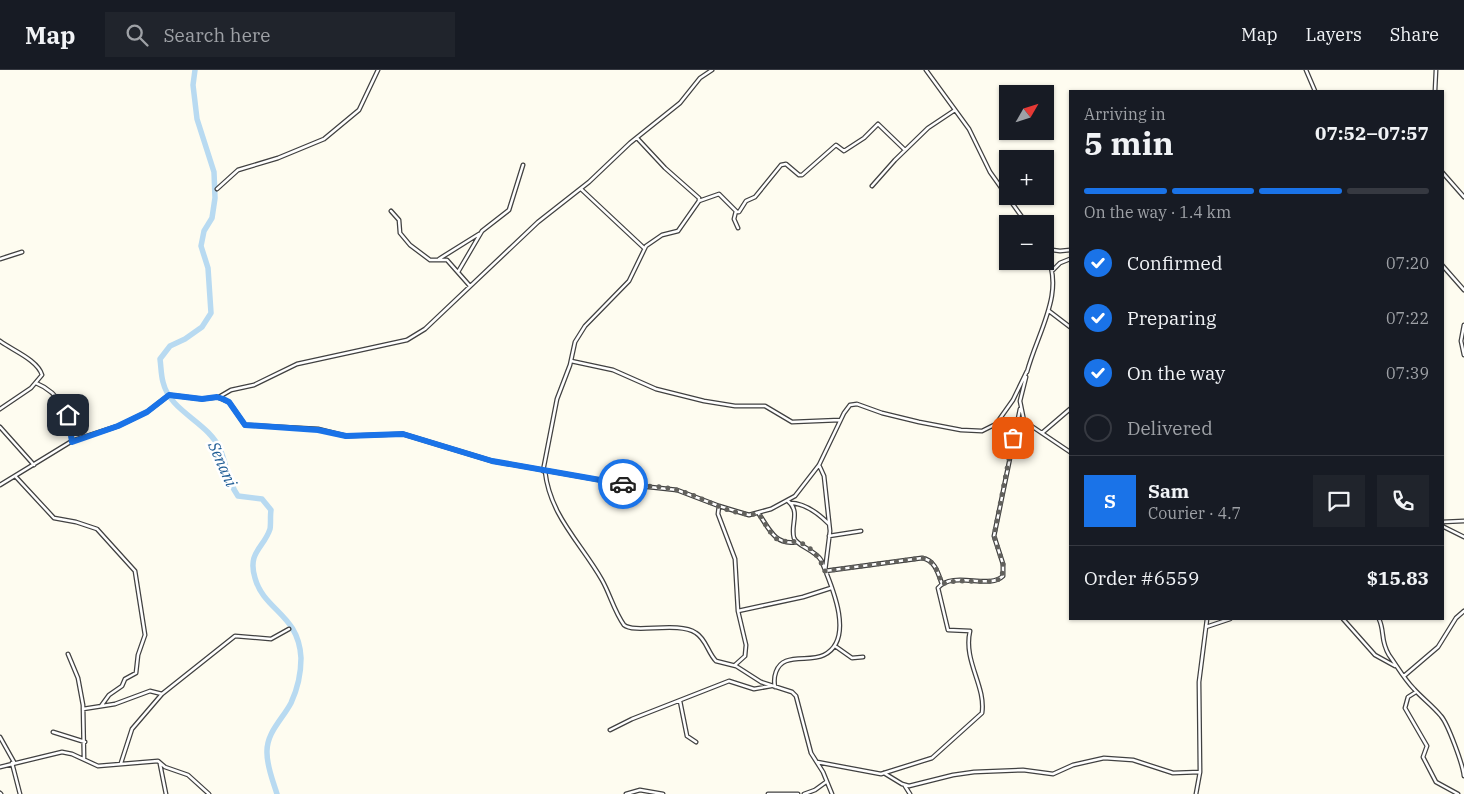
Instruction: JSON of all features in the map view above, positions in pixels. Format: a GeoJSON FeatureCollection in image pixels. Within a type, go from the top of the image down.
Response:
{"type":"FeatureCollection","features":[{"type":"Feature","properties":{"kind":"street"},"geometry":{"type":"LineString","coordinates":[[217,189],[238,170],[278,158],[316,143],[329,135],[359,110],[378,70]]}},
{"type":"Feature","properties":{"kind":"street"},"geometry":{"type":"LineString","coordinates":[[0,485],[72,442],[118,426],[147,412],[169,395],[202,399],[217,397],[231,390],[254,384],[283,369],[313,359],[406,340],[425,329],[538,222],[581,189],[664,114],[680,103],[700,78],[712,70]]}},
{"type":"Feature","properties":{"kind":"street"},"geometry":{"type":"LineString","coordinates":[[926,70],[969,129],[990,172],[1021,215]]}},
{"type":"Feature","properties":{"kind":"street"},"geometry":{"type":"LineString","coordinates":[[1306,70],[1315,90]]}},
{"type":"Feature","properties":{"kind":"street"},"geometry":{"type":"LineString","coordinates":[[1435,90],[1436,70]]}},
{"type":"Feature","properties":{"kind":"street"},"geometry":{"type":"LineString","coordinates":[[872,186],[928,128],[955,110]]}},
{"type":"Feature","properties":{"kind":"street"},"geometry":{"type":"LineString","coordinates":[[736,211],[740,212],[748,200],[757,195],[781,165],[786,164],[799,175],[802,175],[836,145],[844,151],[864,138],[878,124],[905,150]]}},
{"type":"Feature","properties":{"kind":"street"},"geometry":{"type":"LineString","coordinates":[[637,138],[665,168],[699,198],[699,201]]}},
{"type":"Feature","properties":{"kind":"street"},"geometry":{"type":"LineString","coordinates":[[439,260],[509,210],[523,165]]}},
{"type":"Feature","properties":{"kind":"street"},"geometry":{"type":"LineString","coordinates":[[1444,174],[1464,198]]}},
{"type":"Feature","properties":{"kind":"street"},"geometry":{"type":"LineString","coordinates":[[581,189],[644,248]]}},
{"type":"Feature","properties":{"kind":"street"},"geometry":{"type":"LineString","coordinates":[[736,211],[719,194],[699,201],[678,231],[662,235],[644,248],[629,281],[578,335],[557,399],[544,471],[550,498],[562,522],[602,580],[624,625],[633,628],[654,626],[694,631],[702,638],[714,659],[735,665],[774,686],[792,692],[796,696],[811,753],[832,794]]}},
{"type":"Feature","properties":{"kind":"street"},"geometry":{"type":"LineString","coordinates":[[390,211],[399,220],[399,230],[403,237],[426,258],[447,260],[470,286]]}},
{"type":"Feature","properties":{"kind":"street"},"geometry":{"type":"LineString","coordinates":[[736,211],[734,219],[738,228]]}},
{"type":"Feature","properties":{"kind":"street"},"geometry":{"type":"LineString","coordinates":[[458,272],[482,231]]}},
{"type":"Feature","properties":{"kind":"street"},"geometry":{"type":"LineString","coordinates":[[1054,251],[1069,250]]}},
{"type":"Feature","properties":{"kind":"street"},"geometry":{"type":"LineString","coordinates":[[0,259],[22,252]]}},
{"type":"Feature","properties":{"kind":"street"},"geometry":{"type":"LineString","coordinates":[[217,397],[229,402],[245,425],[318,430],[346,436],[403,434],[492,461],[622,484],[677,490],[744,514],[759,514],[789,502],[802,488],[819,465],[846,409],[857,404],[882,413],[961,430],[988,430],[996,424],[1013,400],[1027,371],[1049,311],[1052,295],[1052,272],[1057,265],[1069,259]]}},
{"type":"Feature","properties":{"kind":"street"},"geometry":{"type":"LineString","coordinates":[[1444,267],[1464,290]]}},
{"type":"Feature","properties":{"kind":"street"},"geometry":{"type":"LineString","coordinates":[[1049,311],[1069,327]]}},
{"type":"Feature","properties":{"kind":"street"},"geometry":{"type":"LineString","coordinates":[[1464,325],[1460,341],[1464,355]]}},
{"type":"Feature","properties":{"kind":"street"},"geometry":{"type":"LineString","coordinates":[[0,341],[41,371],[42,375],[36,384],[0,409]]}},
{"type":"Feature","properties":{"kind":"street"},"geometry":{"type":"LineString","coordinates":[[571,361],[614,370],[656,389],[704,401],[735,406],[765,406],[792,422],[840,420]]}},
{"type":"Feature","properties":{"kind":"street"},"geometry":{"type":"LineString","coordinates":[[817,762],[863,772],[884,773],[932,758],[976,720],[982,711],[968,651],[970,631],[948,630],[938,588],[942,584],[960,580],[995,580],[1002,576],[1003,564],[994,536],[1027,371]]}},
{"type":"Feature","properties":{"kind":"street"},"geometry":{"type":"LineString","coordinates":[[36,384],[52,393],[65,409],[72,442]]}},
{"type":"Feature","properties":{"kind":"street"},"geometry":{"type":"LineString","coordinates":[[1020,409],[1027,423],[1069,451]]}},
{"type":"Feature","properties":{"kind":"street"},"geometry":{"type":"LineString","coordinates":[[1042,433],[1069,410]]}},
{"type":"Feature","properties":{"kind":"street"},"geometry":{"type":"LineString","coordinates":[[0,427],[34,465]]}},
{"type":"Feature","properties":{"kind":"street"},"geometry":{"type":"LineString","coordinates":[[819,465],[824,476],[830,536],[825,571]]}},
{"type":"Feature","properties":{"kind":"street"},"geometry":{"type":"LineString","coordinates":[[16,477],[54,518],[76,522],[97,529],[135,571],[145,635],[138,655],[136,672],[125,679],[122,686],[109,695],[101,706]]}},
{"type":"Feature","properties":{"kind":"street"},"geometry":{"type":"LineString","coordinates":[[789,502],[812,510],[829,524]]}},
{"type":"Feature","properties":{"kind":"street"},"geometry":{"type":"LineString","coordinates":[[789,502],[795,512],[794,531],[796,542]]}},
{"type":"Feature","properties":{"kind":"street"},"geometry":{"type":"LineString","coordinates":[[719,506],[718,514],[735,559],[738,611],[746,651],[745,656],[735,665]]}},
{"type":"Feature","properties":{"kind":"street"},"geometry":{"type":"LineString","coordinates":[[759,514],[777,539],[785,542],[796,542],[818,555],[831,588],[840,621],[839,635],[835,646],[829,652],[814,658],[785,662],[775,674],[774,686]]}},
{"type":"Feature","properties":{"kind":"street"},"geometry":{"type":"LineString","coordinates":[[1444,524],[1464,521]]}},
{"type":"Feature","properties":{"kind":"street"},"geometry":{"type":"LineString","coordinates":[[1444,525],[1464,538]]}},
{"type":"Feature","properties":{"kind":"street"},"geometry":{"type":"LineString","coordinates":[[830,536],[861,531]]}},
{"type":"Feature","properties":{"kind":"street"},"geometry":{"type":"LineString","coordinates":[[825,571],[922,558],[930,560],[934,564],[942,584]]}},
{"type":"Feature","properties":{"kind":"street"},"geometry":{"type":"LineString","coordinates":[[738,611],[794,599],[831,588]]}},
{"type":"Feature","properties":{"kind":"street"},"geometry":{"type":"LineString","coordinates":[[1404,676],[1438,647],[1456,618],[1464,611]]}},
{"type":"Feature","properties":{"kind":"street"},"geometry":{"type":"LineString","coordinates":[[1196,794],[1200,772],[1199,682],[1207,620]]}},
{"type":"Feature","properties":{"kind":"street"},"geometry":{"type":"LineString","coordinates":[[1206,626],[1227,620]]}},
{"type":"Feature","properties":{"kind":"street"},"geometry":{"type":"LineString","coordinates":[[1344,620],[1375,655],[1397,666]]}},
{"type":"Feature","properties":{"kind":"street"},"geometry":{"type":"LineString","coordinates":[[1380,620],[1382,625],[1382,642],[1397,666],[1416,692],[1446,722],[1452,742],[1462,761],[1464,776]]}},
{"type":"Feature","properties":{"kind":"street"},"geometry":{"type":"LineString","coordinates":[[121,764],[132,728],[162,694],[235,636],[271,639],[289,629]]}},
{"type":"Feature","properties":{"kind":"street"},"geometry":{"type":"LineString","coordinates":[[835,646],[852,658],[863,657]]}},
{"type":"Feature","properties":{"kind":"street"},"geometry":{"type":"LineString","coordinates":[[68,654],[78,678],[83,708],[84,759]]}},
{"type":"Feature","properties":{"kind":"street"},"geometry":{"type":"LineString","coordinates":[[610,730],[632,719],[729,681],[754,688],[774,686]]}},
{"type":"Feature","properties":{"kind":"street"},"geometry":{"type":"LineString","coordinates":[[83,708],[115,704],[150,691],[162,694]]}},
{"type":"Feature","properties":{"kind":"street"},"geometry":{"type":"LineString","coordinates":[[1416,692],[1408,697],[1405,708],[1427,746],[1423,757],[1436,782],[1458,794]]}},
{"type":"Feature","properties":{"kind":"street"},"geometry":{"type":"LineString","coordinates":[[680,701],[685,731],[690,739],[696,742]]}},
{"type":"Feature","properties":{"kind":"street"},"geometry":{"type":"LineString","coordinates":[[53,732],[85,742]]}},
{"type":"Feature","properties":{"kind":"street"},"geometry":{"type":"LineString","coordinates":[[0,737],[13,763],[13,777],[20,794]]}},
{"type":"Feature","properties":{"kind":"street"},"geometry":{"type":"LineString","coordinates":[[0,766],[62,752],[98,766],[151,761],[188,775],[209,794]]}},
{"type":"Feature","properties":{"kind":"street"},"geometry":{"type":"LineString","coordinates":[[905,786],[974,772],[1023,770],[1053,774],[1078,763],[1104,758],[1133,760],[1173,773],[1200,772]]}},
{"type":"Feature","properties":{"kind":"street"},"geometry":{"type":"LineString","coordinates":[[160,763],[166,794]]}},
{"type":"Feature","properties":{"kind":"street"},"geometry":{"type":"LineString","coordinates":[[884,773],[905,786],[910,794]]}},
{"type":"Feature","properties":{"kind":"street"},"geometry":{"type":"LineString","coordinates":[[804,794],[815,790],[826,782]]}},
{"type":"Feature","properties":{"kind":"street"},"geometry":{"type":"LineString","coordinates":[[626,794],[640,790],[663,794]]}},
{"type":"Feature","properties":{"kind":"street"},"geometry":{"type":"LineString","coordinates":[[768,794],[798,794]]}},
{"type":"Feature","properties":{"kind":"waterway","name":"Senani"},"geometry":{"type":"LineString","coordinates":[[195,70],[193,85],[197,119],[214,172],[215,198],[212,218],[204,231],[201,246],[208,268],[211,313],[202,327],[185,339],[170,346],[160,359],[161,373],[167,392],[173,401],[214,439],[220,449],[232,485],[238,496],[262,499],[271,510],[270,529],[257,551],[253,562],[253,569],[259,589],[288,622],[294,632],[299,643],[301,658],[297,687],[293,698],[275,727],[267,746],[270,774],[277,794]]}},
{"type":"Feature","properties":{"kind":"way so far"},"geometry":{"type":"LineString","coordinates":[[623,484],[668,488],[685,492],[739,513],[759,514],[777,539],[790,543],[796,542],[806,546],[818,555],[825,571],[876,565],[912,558],[927,558],[934,564],[942,584],[960,580],[995,580],[1002,578],[1004,573],[1003,564],[994,540],[994,531],[1000,510],[1013,438]]}},
{"type":"Feature","properties":{"kind":"route"},"geometry":{"type":"LineString","coordinates":[[68,415],[72,442],[118,426],[147,412],[166,396],[172,394],[202,399],[217,397],[229,402],[241,422],[245,425],[289,426],[346,436],[403,434],[492,461],[623,484]]}}]}
